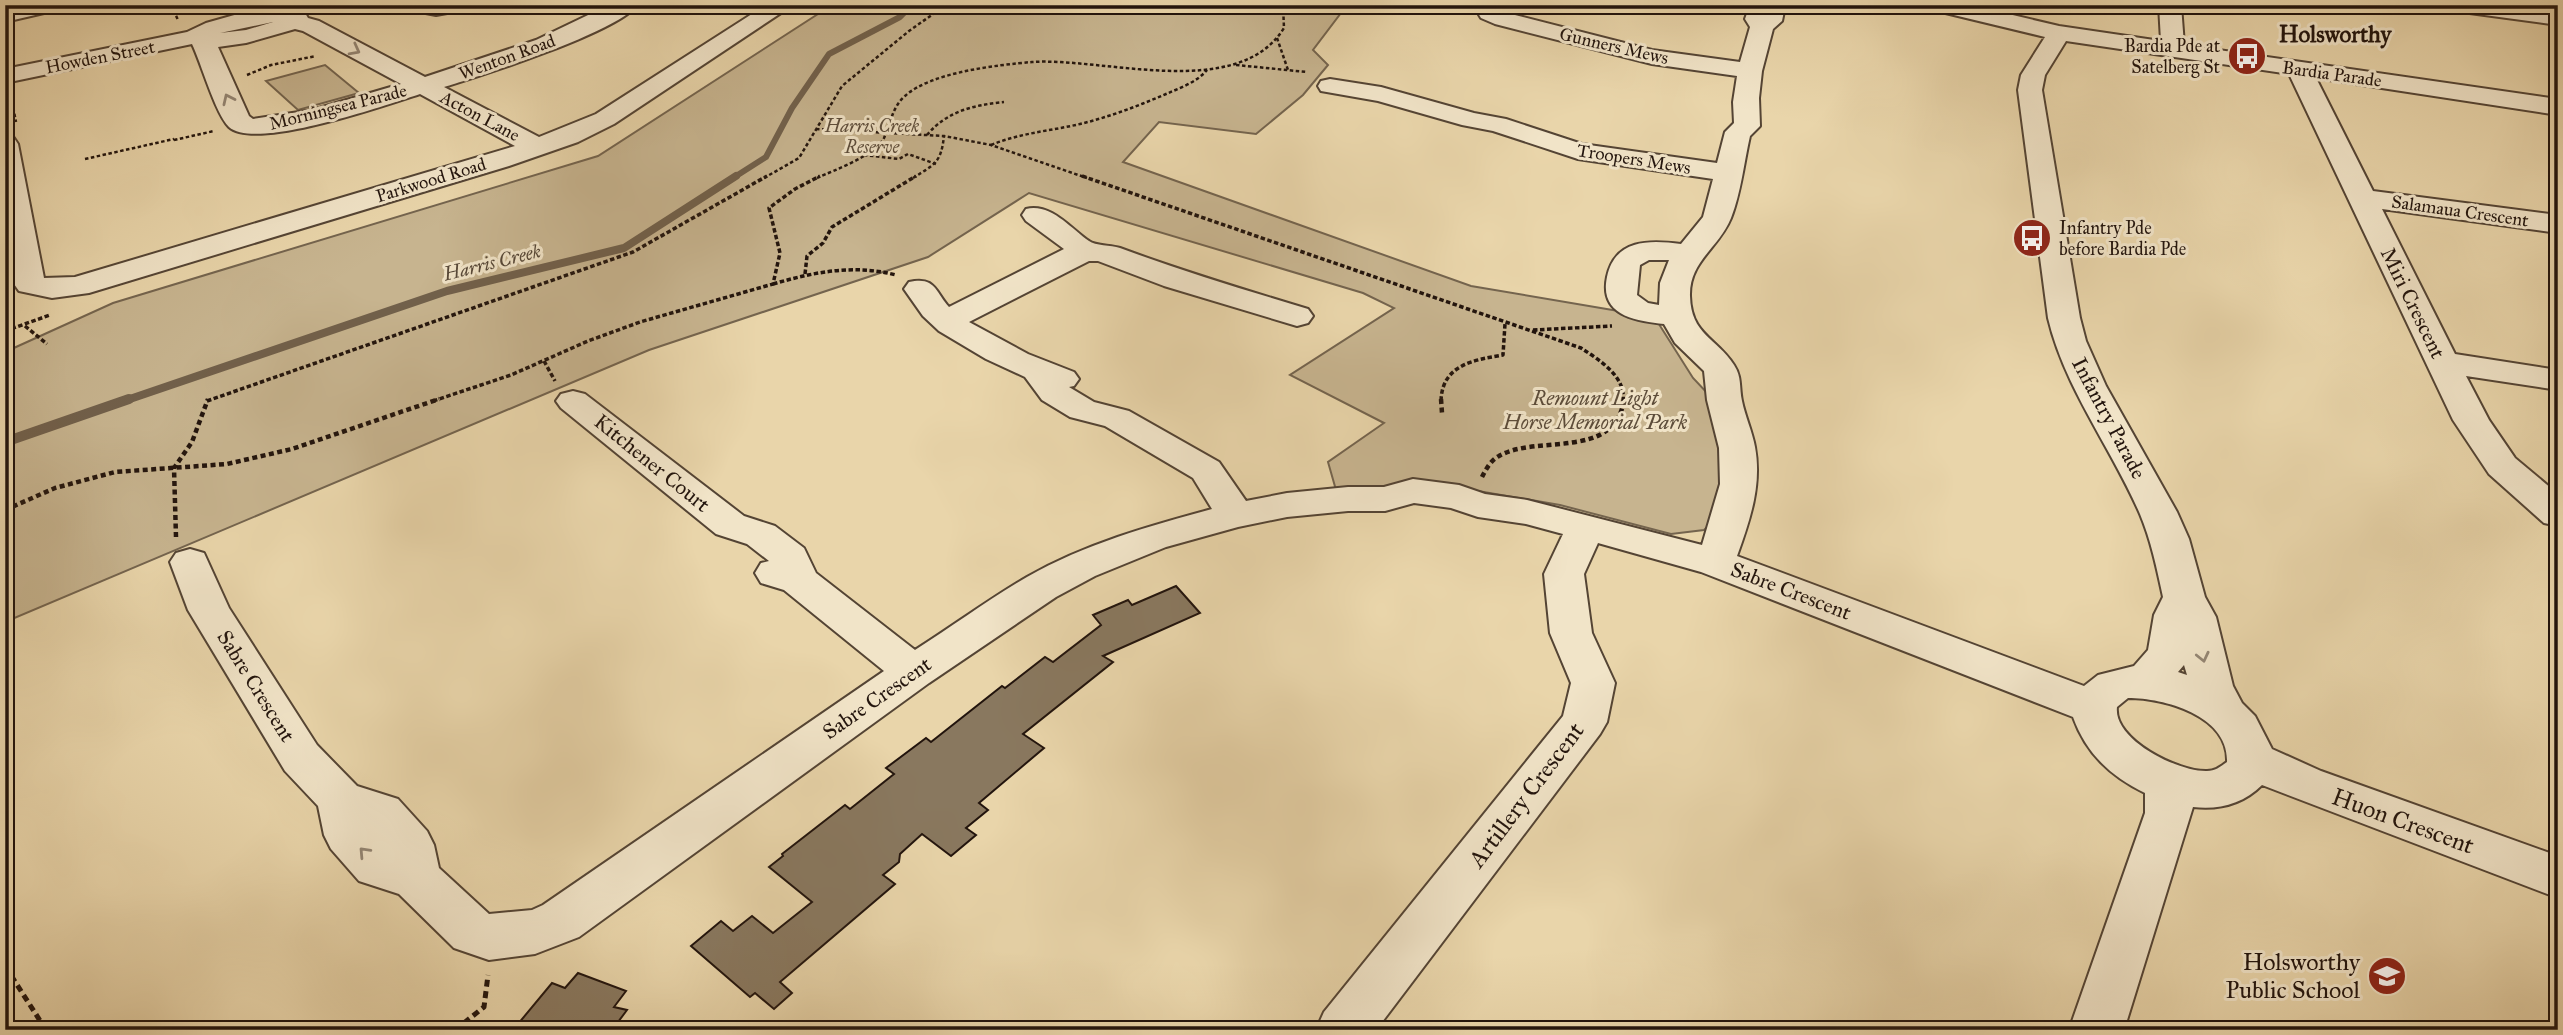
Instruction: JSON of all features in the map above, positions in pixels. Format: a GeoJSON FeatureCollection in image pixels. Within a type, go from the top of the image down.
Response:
{"type":"FeatureCollection","features":[{"type":"Feature","properties":{"kind":"street"},"geometry":{"type":"LineString","coordinates":[[5,15],[49,5]]}},
{"type":"Feature","properties":{"kind":"street"},"geometry":{"type":"LineString","coordinates":[[418,5],[436,8],[456,5]]}},
{"type":"Feature","properties":{"kind":"street","name":"Wenton Road"},"geometry":{"type":"LineString","coordinates":[[423,86],[541,46],[626,5]]}},
{"type":"Feature","properties":{"kind":"street","name":"Parkwood Road"},"geometry":{"type":"LineString","coordinates":[[11,137],[29,281],[34,286],[52,289],[102,280],[537,147],[605,119],[782,5]]}},
{"type":"Feature","properties":{"kind":"street","name":"Gunners Mews"},"geometry":{"type":"LineString","coordinates":[[1484,5],[1489,13],[1503,19],[1652,57],[1750,71]]}},
{"type":"Feature","properties":{"kind":"street","name":"Bardia Parade"},"geometry":{"type":"LineString","coordinates":[[1941,5],[2059,33],[2558,107]]}},
{"type":"Feature","properties":{"kind":"street"},"geometry":{"type":"LineString","coordinates":[[2170,5],[2173,51]]}},
{"type":"Feature","properties":{"kind":"street"},"geometry":{"type":"LineString","coordinates":[[2462,5],[2558,18]]}},
{"type":"Feature","properties":{"kind":"street","name":"Howden Street"},"geometry":{"type":"LineString","coordinates":[[7,82],[256,17],[320,8]]}},
{"type":"Feature","properties":{"kind":"street","name":"Morningsea Parade"},"geometry":{"type":"LineString","coordinates":[[287,14],[423,86]]}},
{"type":"Feature","properties":{"kind":"street"},"geometry":{"type":"LineString","coordinates":[[1715,562],[1736,507],[1740,485],[1735,433],[1724,400],[1703,379],[1673,323],[1675,284],[1687,254],[1713,226],[1738,132],[1747,126],[1749,113],[1746,102],[1750,71],[1762,26]]}},
{"type":"Feature","properties":{"kind":"street","name":"Morningsea Parade"},"geometry":{"type":"LineString","coordinates":[[197,31],[238,121],[248,127],[316,115],[423,86]]}},
{"type":"Feature","properties":{"kind":"street","name":"Infantry Parade"},"geometry":{"type":"LineString","coordinates":[[2059,33],[2033,75],[2030,90],[2064,318],[2078,364],[2158,512],[2175,560],[2184,597],[2195,617],[2211,685],[2227,716],[2245,738],[2251,760]]}},
{"type":"Feature","properties":{"kind":"street","name":"Miri Crescent"},"geometry":{"type":"LineString","coordinates":[[2299,69],[2441,362],[2485,445],[2502,466],[2558,514]]}},
{"type":"Feature","properties":{"kind":"street","name":"Acton Lane"},"geometry":{"type":"LineString","coordinates":[[423,86],[537,147]]}},
{"type":"Feature","properties":{"kind":"street","name":"Troopers Mews"},"geometry":{"type":"LineString","coordinates":[[1330,86],[1390,96],[1471,120],[1489,130],[1541,140],[1591,154],[1728,173]]}},
{"type":"Feature","properties":{"kind":"street","name":"Salamaua Crescent"},"geometry":{"type":"LineString","coordinates":[[2361,198],[2558,224]]}},
{"type":"Feature","properties":{"kind":"street"},"geometry":{"type":"LineString","coordinates":[[1036,215],[1074,242],[1083,253]]}},
{"type":"Feature","properties":{"kind":"street"},"geometry":{"type":"LineString","coordinates":[[1673,323],[1627,304],[1621,295],[1625,261],[1637,251],[1657,250],[1687,254]]}},
{"type":"Feature","properties":{"kind":"street"},"geometry":{"type":"LineString","coordinates":[[947,321],[1083,253],[1102,252],[1175,279],[1297,316]]}},
{"type":"Feature","properties":{"kind":"street"},"geometry":{"type":"LineString","coordinates":[[920,289],[934,309],[947,321],[1038,372],[1054,393],[1083,410],[1117,418],[1206,470],[1217,483],[1234,515]]}},
{"type":"Feature","properties":{"kind":"street"},"geometry":{"type":"LineString","coordinates":[[2441,362],[2558,380]]}},
{"type":"Feature","properties":{"kind":"street","name":"Kitchener Court"},"geometry":{"type":"LineString","coordinates":[[573,401],[730,525],[739,548],[767,570],[798,580],[914,672]]}},
{"type":"Feature","properties":{"kind":"street","name":"Sabre Crescent"},"geometry":{"type":"LineString","coordinates":[[190,562],[209,610],[292,743],[312,771],[340,799],[348,835],[377,866],[416,877],[472,932],[489,937],[534,932],[561,920],[1005,609],[1081,567],[1152,538],[1234,515],[1318,502],[1385,499],[1413,509],[1437,513],[1478,505],[1527,512],[1715,562],[2094,707]]}},
{"type":"Feature","properties":{"kind":"street","name":"Artillery Crescent"},"geometry":{"type":"LineString","coordinates":[[1343,1030],[1584,722],[1593,683],[1571,633],[1564,574],[1585,528]]}},
{"type":"Feature","properties":{"kind":"street","name":"Infantry Parade"},"geometry":{"type":"LineString","coordinates":[[2145,682],[2168,656],[2175,633],[2175,615],[2184,597]]}},
{"type":"Feature","properties":{"kind":"street"},"geometry":{"type":"LineString","coordinates":[[2227,716],[2188,692],[2145,682],[2126,682],[2110,687],[2100,695],[2094,707],[2095,722],[2112,748],[2144,772],[2169,782],[2196,788],[2230,785],[2245,774],[2251,760]]}},
{"type":"Feature","properties":{"kind":"street","name":"Huon Crescent"},"geometry":{"type":"LineString","coordinates":[[2251,760],[2304,784],[2558,877]]}},
{"type":"Feature","properties":{"kind":"street"},"geometry":{"type":"LineString","coordinates":[[2096,1030],[2169,813],[2169,782]]}},
{"type":"Feature","properties":{"kind":"path"},"geometry":{"type":"LineString","coordinates":[[190,562],[175,535],[174,468],[192,442],[208,399],[633,252],[799,158],[842,86],[909,31],[946,5]]}},
{"type":"Feature","properties":{"kind":"path"},"geometry":{"type":"LineString","coordinates":[[773,284],[779,253],[769,208],[787,191],[863,155],[882,143],[895,104],[912,90],[964,73],[1065,61],[1179,72],[1231,65],[1252,57],[1277,37],[1284,28],[1283,5]]}},
{"type":"Feature","properties":{"kind":"path"},"geometry":{"type":"LineString","coordinates":[[1277,37],[1288,70]]}},
{"type":"Feature","properties":{"kind":"path"},"geometry":{"type":"LineString","coordinates":[[221,84],[271,65],[320,55]]}},
{"type":"Feature","properties":{"kind":"path"},"geometry":{"type":"LineString","coordinates":[[1231,65],[1321,76],[1330,86]]}},
{"type":"Feature","properties":{"kind":"path"},"geometry":{"type":"LineString","coordinates":[[991,145],[1018,136],[1079,124],[1150,102],[1200,77],[1207,70]]}},
{"type":"Feature","properties":{"kind":"path"},"geometry":{"type":"LineString","coordinates":[[7,82],[11,137]]}},
{"type":"Feature","properties":{"kind":"path"},"geometry":{"type":"LineString","coordinates":[[926,135],[936,123],[951,114],[1003,102]]}},
{"type":"Feature","properties":{"kind":"path"},"geometry":{"type":"LineString","coordinates":[[85,159],[226,128]]}},
{"type":"Feature","properties":{"kind":"path"},"geometry":{"type":"LineString","coordinates":[[816,129],[944,136],[991,145],[1581,348],[1604,363],[1619,382],[1626,398],[1619,418],[1601,433],[1572,445],[1535,448],[1500,456],[1486,469],[1479,482],[1476,491],[1478,505]]}},
{"type":"Feature","properties":{"kind":"path"},"geometry":{"type":"LineString","coordinates":[[805,274],[805,260],[823,243],[832,227],[937,164],[942,155],[944,136]]}},
{"type":"Feature","properties":{"kind":"path"},"geometry":{"type":"LineString","coordinates":[[863,155],[899,159],[908,154],[937,164]]}},
{"type":"Feature","properties":{"kind":"path"},"geometry":{"type":"LineString","coordinates":[[5,510],[55,488],[115,472],[228,464],[292,449],[501,378],[640,322],[805,274],[836,271],[885,272],[920,289]]}},
{"type":"Feature","properties":{"kind":"path"},"geometry":{"type":"LineString","coordinates":[[1528,330],[1673,323]]}},
{"type":"Feature","properties":{"kind":"path"},"geometry":{"type":"LineString","coordinates":[[1442,413],[1440,396],[1448,375],[1453,368],[1471,360],[1503,355],[1505,324]]}},
{"type":"Feature","properties":{"kind":"path"},"geometry":{"type":"LineString","coordinates":[[25,326],[47,344]]}},
{"type":"Feature","properties":{"kind":"path"},"geometry":{"type":"LineString","coordinates":[[5,965],[46,1030]]}},
{"type":"Feature","properties":{"kind":"path"},"geometry":{"type":"LineString","coordinates":[[455,1030],[484,1007],[489,966]]}},
{"type":"Feature","properties":{"kind":"green space","name":"Harris Creek Reserve"},"geometry":{"type":"Polygon","coordinates":[[[832,5],[1347,5],[1313,50],[1328,65],[1303,95],[1256,134],[1159,122],[1123,162],[1471,286],[1642,315],[1657,321],[1693,378],[1710,396],[1725,463],[1716,519],[1704,530],[1671,534],[1560,505],[1478,491],[1336,490],[1328,462],[1384,423],[1290,375],[1394,308],[1363,293],[1029,193],[928,257],[649,350],[5,622],[5,352],[113,303],[598,156],[832,5]]]}},
{"type":"Feature","properties":{"kind":"green space"},"geometry":{"type":"Polygon","coordinates":[[[325,65],[359,93],[298,110],[266,81],[325,65]]]}},
{"type":"Feature","properties":{"kind":"building"},"geometry":{"type":"Polygon","coordinates":[[[1176,586],[1200,613],[1103,656],[1113,662],[1023,734],[1044,748],[979,803],[988,810],[966,828],[976,835],[951,856],[922,834],[900,854],[899,862],[883,875],[895,884],[780,982],[792,993],[774,1009],[755,993],[750,997],[691,946],[721,921],[733,931],[752,916],[773,933],[812,902],[769,867],[783,856],[782,854],[845,805],[850,809],[894,774],[886,768],[926,738],[931,742],[1002,686],[1005,688],[1045,657],[1053,662],[1101,625],[1093,615],[1128,600],[1132,605],[1176,586]]]}},
{"type":"Feature","properties":{"kind":"building"},"geometry":{"type":"Polygon","coordinates":[[[578,973],[626,991],[614,1007],[627,1010],[612,1030],[513,1030],[552,983],[565,988],[578,973]]]}},
{"type":"Feature","properties":{"kind":"waterway","name":"Harris Creek"},"geometry":{"type":"LineString","coordinates":[[733,178],[766,157],[792,108],[829,54],[900,17],[912,5]]}},
{"type":"Feature","properties":{"kind":"waterway","name":"Harris Creek"},"geometry":{"type":"LineString","coordinates":[[124,401],[447,291],[624,248],[736,176]]}},
{"type":"Feature","properties":{"kind":"waterway","name":"Harris Creek"},"geometry":{"type":"LineString","coordinates":[[5,442],[129,399]]}},
{"type":"Feature","properties":{"kind":"place","name":"Bardia Pde at Satelberg St"},"geometry":{"type":"Point","coordinates":[2247,56]}},
{"type":"Feature","properties":{"kind":"place","name":"Infantry Pde before Bardia Pde"},"geometry":{"type":"Point","coordinates":[2032,238]}},
{"type":"Feature","properties":{"kind":"place","name":"Holsworthy Public School"},"geometry":{"type":"Point","coordinates":[2387,976]}},
{"type":"Feature","properties":{"kind":"district","name":"Holsworthy"},"geometry":{"type":"Point","coordinates":[2335,34]}},
{"type":"Feature","properties":{"kind":"park label","name":"Remount Light Horse Memorial Park"},"geometry":{"type":"Point","coordinates":[1595,410]}}]}
